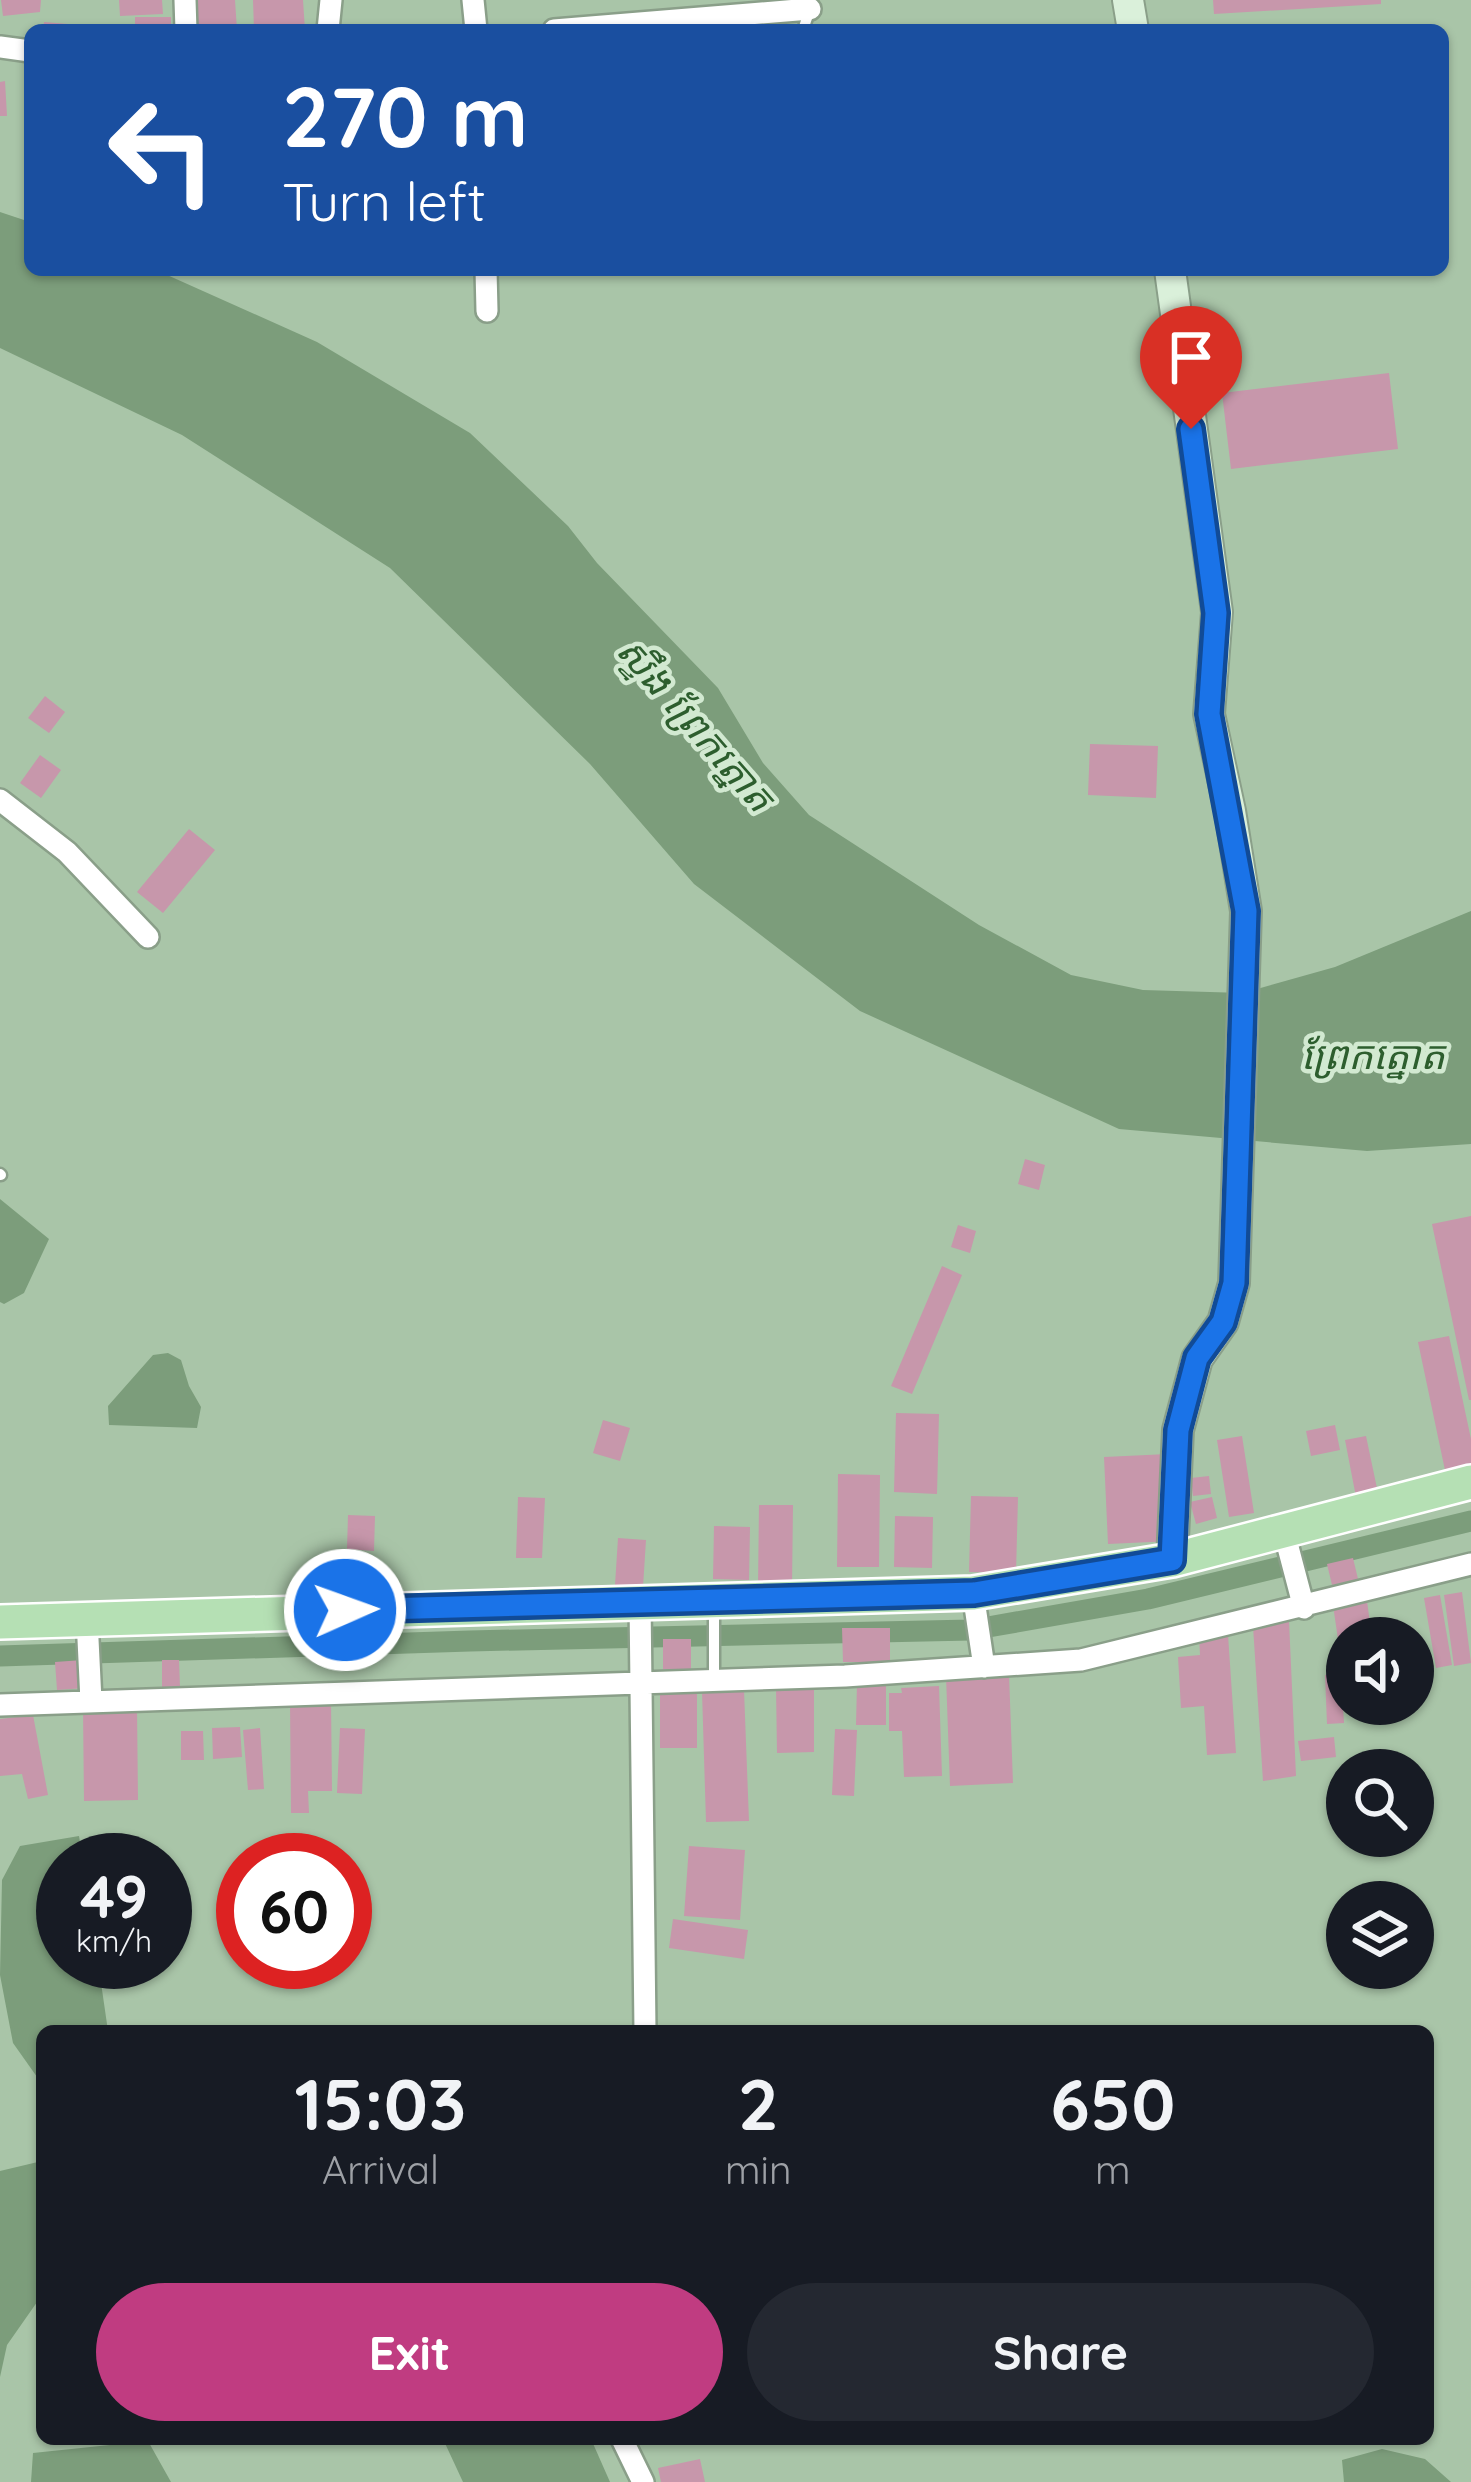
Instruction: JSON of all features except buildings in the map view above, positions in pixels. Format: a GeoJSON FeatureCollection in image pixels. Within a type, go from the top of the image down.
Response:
{"type":"FeatureCollection","features":[{"type":"Feature","properties":{"kind":"main road"},"geometry":{"type":"LineString","coordinates":[[0,1622],[640,1601],[714,1616],[975,1606],[1172,1560],[1287,1542],[1471,1482]]}},
{"type":"Feature","properties":{"kind":"street"},"geometry":{"type":"LineString","coordinates":[[644,24],[809,13]]}},
{"type":"Feature","properties":{"kind":"street"},"geometry":{"type":"LineString","coordinates":[[486,276],[487,311]]}},
{"type":"Feature","properties":{"kind":"street"},"geometry":{"type":"LineString","coordinates":[[1171,276],[1216,613],[1209,714],[1246,911],[1234,1283],[1223,1322],[1197,1358],[1178,1430],[1172,1560]]}},
{"type":"Feature","properties":{"kind":"street"},"geometry":{"type":"LineString","coordinates":[[0,800],[67,852],[148,937]]}},
{"type":"Feature","properties":{"kind":"street"},"geometry":{"type":"LineString","coordinates":[[1287,1542],[1302,1598]]}},
{"type":"Feature","properties":{"kind":"street"},"geometry":{"type":"LineString","coordinates":[[0,1705],[715,1670],[983,1659],[1081,1660],[1302,1598],[1471,1564]]}},
{"type":"Feature","properties":{"kind":"street"},"geometry":{"type":"LineString","coordinates":[[640,1601],[645,2025]]}},
{"type":"Feature","properties":{"kind":"street"},"geometry":{"type":"LineString","coordinates":[[975,1606],[983,1659]]}},
{"type":"Feature","properties":{"kind":"street"},"geometry":{"type":"LineString","coordinates":[[88,1619],[91,1701]]}},
{"type":"Feature","properties":{"kind":"street"},"geometry":{"type":"LineString","coordinates":[[625,2445],[644,2482]]}},
{"type":"Feature","properties":{"kind":"lane"},"geometry":{"type":"LineString","coordinates":[[714,1616],[715,1670]]}},
{"type":"Feature","properties":{"kind":"shaded area"},"geometry":{"type":"Polygon","coordinates":[[[0,0],[1471,0],[1471,2482],[0,2482],[0,0]]]}},
{"type":"Feature","properties":{"kind":"water","name":"ព្រែកត្នោត"},"geometry":{"type":"Polygon","coordinates":[[[0,212],[24,220],[24,276],[169,276],[317,342],[470,433],[568,526],[597,563],[718,688],[763,763],[809,815],[979,925],[1071,975],[1143,990],[1243,993],[1335,967],[1471,911],[1471,1144],[1367,1151],[1119,1129],[860,1011],[694,884],[590,764],[390,568],[182,435],[0,348],[0,212]]]}},
{"type":"Feature","properties":{"kind":"water"},"geometry":{"type":"Polygon","coordinates":[[[0,1199],[49,1239],[24,1293],[4,1304],[0,1302],[0,1199]]]}},
{"type":"Feature","properties":{"kind":"water"},"geometry":{"type":"Polygon","coordinates":[[[168,1353],[181,1360],[201,1407],[197,1428],[109,1425],[108,1406],[153,1355],[168,1353]]]}},
{"type":"Feature","properties":{"kind":"water"},"geometry":{"type":"Polygon","coordinates":[[[36,1843],[36,1989],[102,1989],[107,2025],[36,2025],[36,2076],[13,2043],[0,1975],[2,1880],[20,1846],[36,1843]]]}},
{"type":"Feature","properties":{"kind":"water"},"geometry":{"type":"Polygon","coordinates":[[[36,2162],[36,2304],[7,2345],[0,2377],[0,2171],[36,2162]]]}},
{"type":"Feature","properties":{"kind":"water"},"geometry":{"type":"Polygon","coordinates":[[[150,2445],[171,2482],[31,2482],[33,2453],[150,2445]]]}},
{"type":"Feature","properties":{"kind":"water"},"geometry":{"type":"Polygon","coordinates":[[[446,2445],[594,2445],[610,2482],[463,2482],[446,2445]]]}},
{"type":"Feature","properties":{"kind":"water"},"geometry":{"type":"Polygon","coordinates":[[[1382,2449],[1425,2459],[1451,2482],[1344,2482],[1342,2460],[1382,2449]]]}},
{"type":"Feature","properties":{"kind":"waterway"},"geometry":{"type":"LineString","coordinates":[[0,1656],[971,1630],[1148,1599],[1471,1521]]}},
{"type":"Feature","properties":{"kind":"route"},"geometry":{"type":"LineString","coordinates":[[345,1610],[974,1593],[1172,1560],[1178,1430],[1197,1358],[1223,1322],[1234,1283],[1246,911],[1209,714],[1216,613],[1191,429]]}},
{"type":"Feature","properties":{"kind":"water label","name":"ស្ទឹង ព្រែកត្នោត"},"geometry":{"type":"Point","coordinates":[696,724]}}]}
